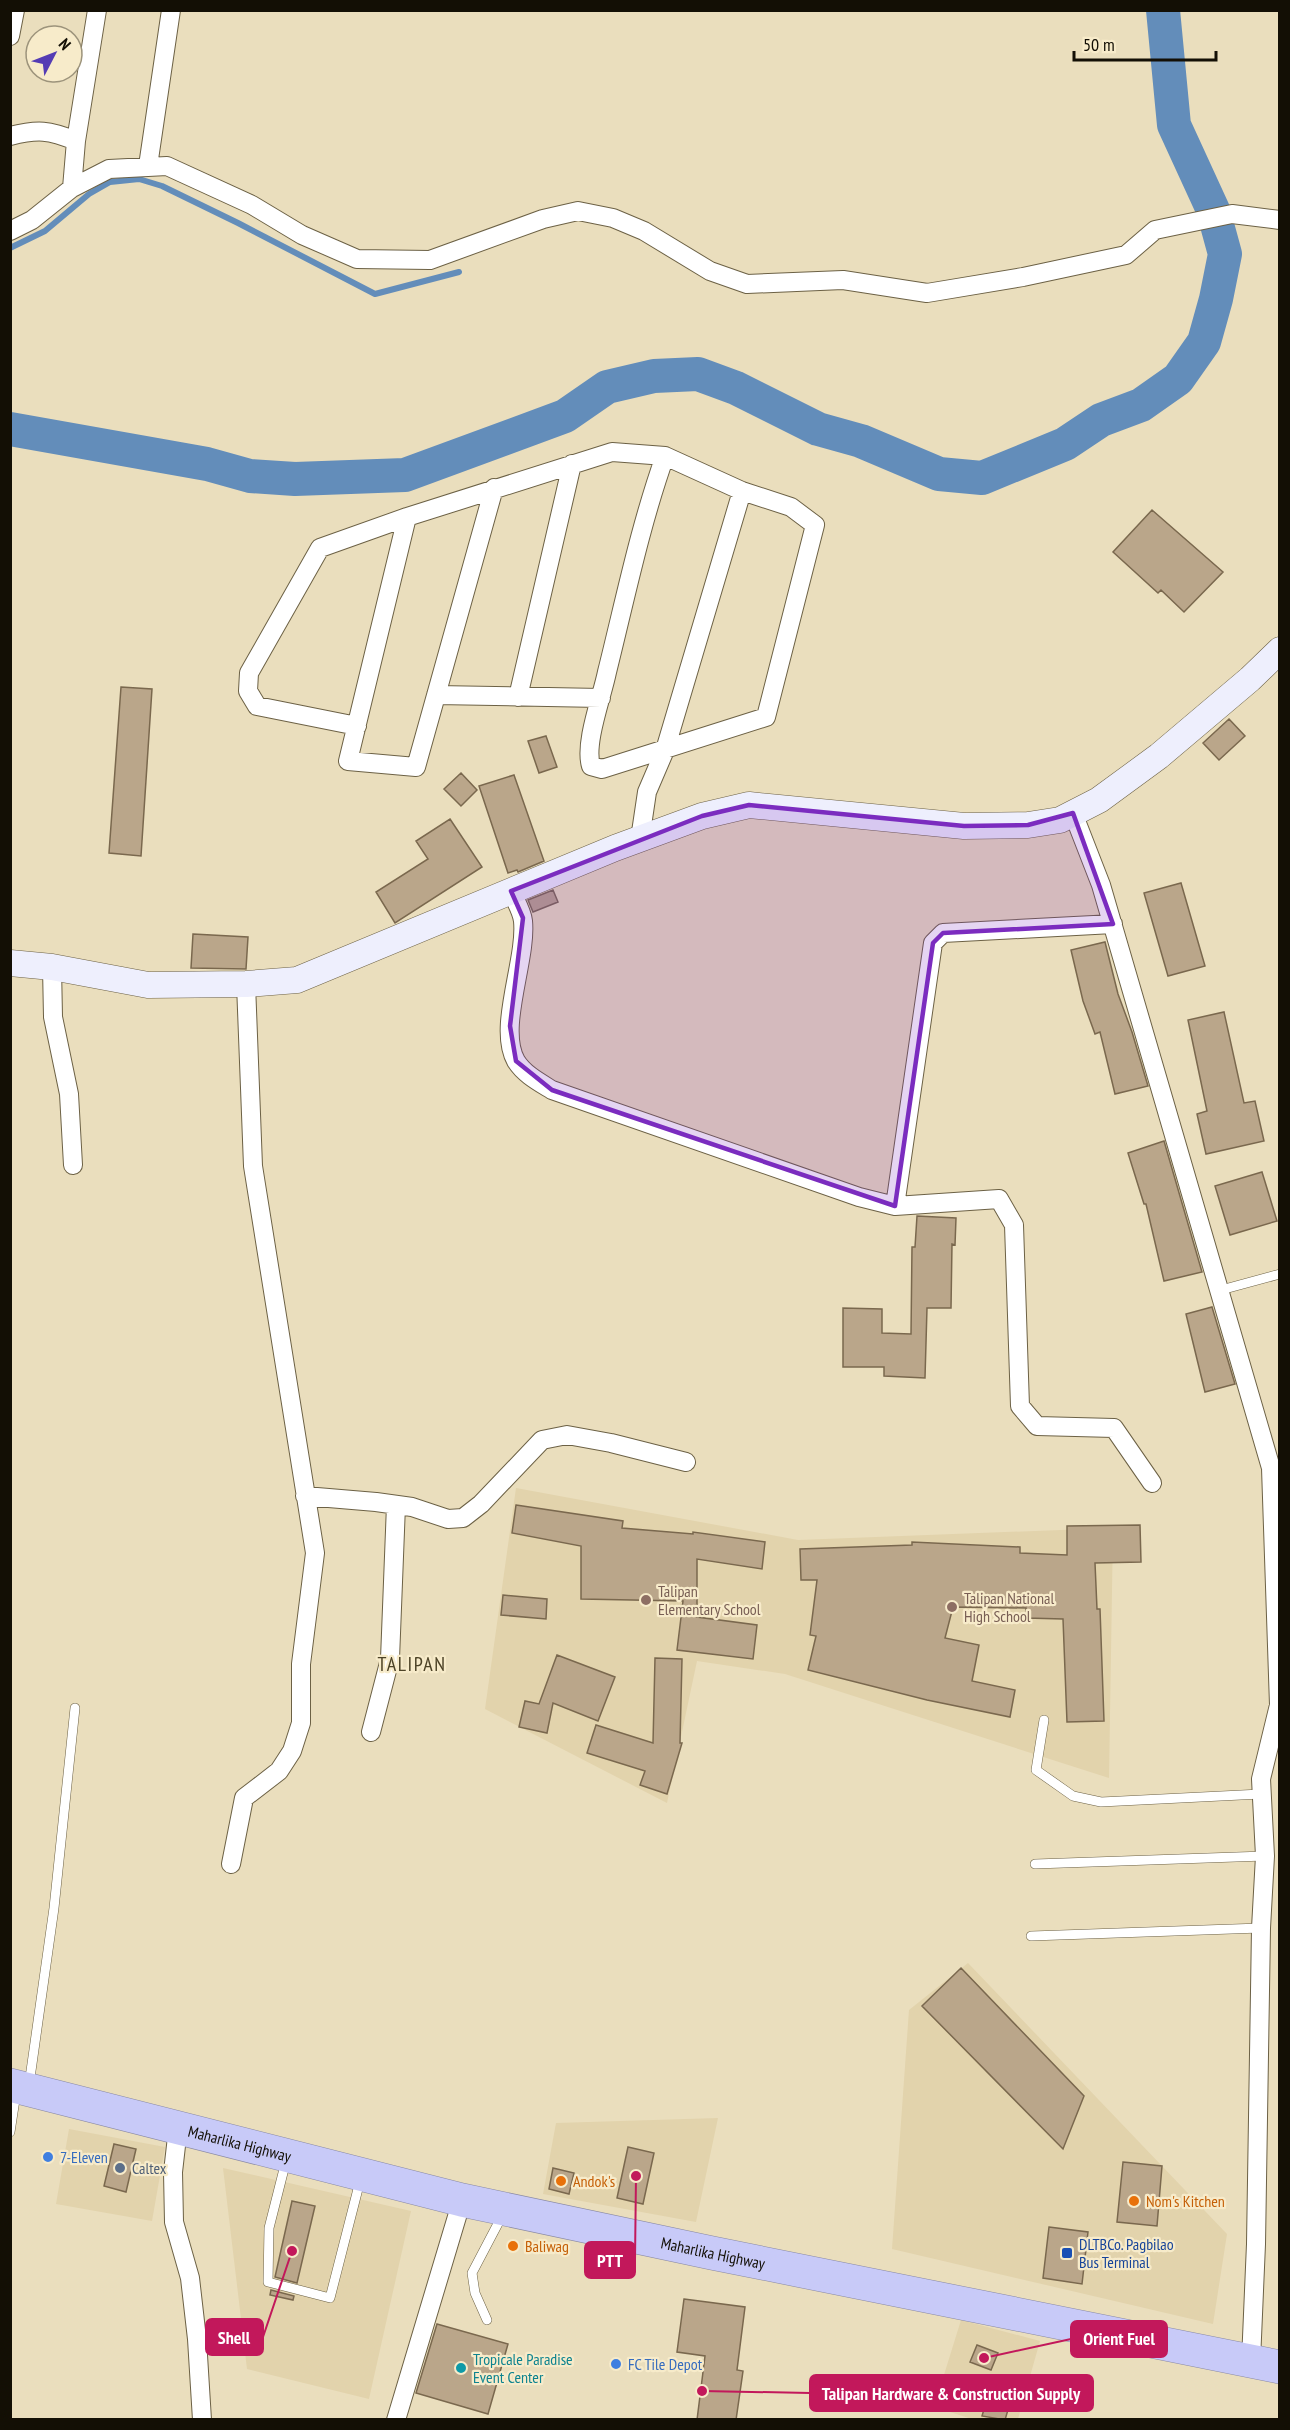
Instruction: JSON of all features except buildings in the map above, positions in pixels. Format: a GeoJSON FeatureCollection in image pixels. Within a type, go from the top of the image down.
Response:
{"type":"FeatureCollection","features":[{"type":"Feature","properties":{"kind":"highway","name":"Maharlika Highway"},"geometry":{"type":"LineString","coordinates":[[19,2088],[462,2200],[712,2253],[1265,2364]]}},
{"type":"Feature","properties":{"kind":"street"},"geometry":{"type":"LineString","coordinates":[[10,36],[15,10]]}},
{"type":"Feature","properties":{"kind":"street"},"geometry":{"type":"LineString","coordinates":[[72,188],[76,141],[97,10]]}},
{"type":"Feature","properties":{"kind":"street"},"geometry":{"type":"LineString","coordinates":[[148,166],[171,10]]}},
{"type":"Feature","properties":{"kind":"street"},"geometry":{"type":"LineString","coordinates":[[10,136],[36,130],[61,135],[76,141]]}},
{"type":"Feature","properties":{"kind":"street"},"geometry":{"type":"LineString","coordinates":[[10,231],[32,220],[72,188],[109,169],[167,166],[252,205],[302,235],[357,259],[430,260],[543,219],[578,211],[613,218],[644,231],[710,271],[747,284],[843,280],[927,293],[1023,277],[1126,255],[1155,230],[1232,214],[1280,220]]}},
{"type":"Feature","properties":{"kind":"street"},"geometry":{"type":"LineString","coordinates":[[357,726],[257,706],[248,691],[249,673],[320,548],[494,488],[612,452],[665,456],[742,491],[791,507],[815,525],[766,717],[602,769],[591,766],[588,755],[601,698],[648,503],[665,456]]}},
{"type":"Feature","properties":{"kind":"street"},"geometry":{"type":"LineString","coordinates":[[518,697],[572,464]]}},
{"type":"Feature","properties":{"kind":"street"},"geometry":{"type":"LineString","coordinates":[[407,517],[348,761],[416,767],[494,488]]}},
{"type":"Feature","properties":{"kind":"street"},"geometry":{"type":"LineString","coordinates":[[640,839],[647,792],[665,750],[742,491]]}},
{"type":"Feature","properties":{"kind":"street"},"geometry":{"type":"LineString","coordinates":[[10,963],[52,967],[148,985],[246,984],[297,980],[640,839],[702,816],[749,805],[964,826],[1028,825],[1060,819],[1099,800],[1159,756],[1250,679],[1280,650]]}},
{"type":"Feature","properties":{"kind":"street"},"geometry":{"type":"LineString","coordinates":[[436,695],[601,698]]}},
{"type":"Feature","properties":{"kind":"street"},"geometry":{"type":"LineString","coordinates":[[1072,813],[1101,885],[1113,924],[1271,1468],[1279,1705],[1261,1779],[1264,1856],[1256,2244],[1265,2364]]}},
{"type":"Feature","properties":{"kind":"street"},"geometry":{"type":"LineString","coordinates":[[511,891],[523,918],[523,940],[510,1026],[510,1043],[516,1061],[528,1074],[552,1090],[859,1197],[895,1206],[999,1199],[1014,1225],[1020,1406],[1037,1426],[1114,1428],[1152,1483]]}},
{"type":"Feature","properties":{"kind":"street"},"geometry":{"type":"LineString","coordinates":[[895,1206],[933,943],[943,933],[1113,924]]}},
{"type":"Feature","properties":{"kind":"street"},"geometry":{"type":"LineString","coordinates":[[52,967],[53,1017],[69,1094],[73,1165]]}},
{"type":"Feature","properties":{"kind":"street"},"geometry":{"type":"LineString","coordinates":[[231,1864],[244,1798],[279,1771],[292,1751],[300,1722],[301,1664],[315,1553],[253,1166],[246,984]]}},
{"type":"Feature","properties":{"kind":"street"},"geometry":{"type":"LineString","coordinates":[[305,1496],[412,1507],[448,1519],[463,1518],[481,1504],[542,1440],[567,1435],[611,1443],[686,1462]]}},
{"type":"Feature","properties":{"kind":"street"},"geometry":{"type":"LineString","coordinates":[[371,1732],[390,1659],[396,1505]]}},
{"type":"Feature","properties":{"kind":"street"},"geometry":{"type":"LineString","coordinates":[[178,2128],[173,2172],[174,2222],[190,2278],[197,2339],[202,2420]]}},
{"type":"Feature","properties":{"kind":"street"},"geometry":{"type":"LineString","coordinates":[[396,2420],[462,2200]]}},
{"type":"Feature","properties":{"kind":"lane"},"geometry":{"type":"LineString","coordinates":[[1221,1290],[1280,1274]]}},
{"type":"Feature","properties":{"kind":"lane"},"geometry":{"type":"LineString","coordinates":[[10,2132],[54,1908],[75,1708]]}},
{"type":"Feature","properties":{"kind":"lane"},"geometry":{"type":"LineString","coordinates":[[1044,1720],[1036,1770],[1073,1796],[1101,1802],[1261,1794]]}},
{"type":"Feature","properties":{"kind":"lane"},"geometry":{"type":"LineString","coordinates":[[1035,1864],[1264,1856]]}},
{"type":"Feature","properties":{"kind":"lane"},"geometry":{"type":"LineString","coordinates":[[1031,1936],[1261,1928]]}},
{"type":"Feature","properties":{"kind":"lane"},"geometry":{"type":"LineString","coordinates":[[287,2156],[269,2228],[268,2282],[330,2298],[362,2175]]}},
{"type":"Feature","properties":{"kind":"lane"},"geometry":{"type":"LineString","coordinates":[[488,2320],[475,2293],[472,2273],[506,2209]]}},
{"type":"Feature","properties":{"kind":"highlighted area"},"geometry":{"type":"Polygon","coordinates":[[[749,805],[964,826],[1028,825],[1073,813],[1113,924],[943,933],[933,943],[895,1206],[552,1090],[516,1061],[510,1026],[523,918],[511,891],[702,816],[749,805]]]}},
{"type":"Feature","properties":{"kind":"shaded area"},"geometry":{"type":"Polygon","coordinates":[[[516,1488],[798,1540],[1113,1528],[1109,1778],[785,1674],[697,1661],[667,1803],[485,1709],[516,1488]]]}},
{"type":"Feature","properties":{"kind":"shaded area"},"geometry":{"type":"Polygon","coordinates":[[[968,1963],[1227,2234],[1213,2324],[892,2249],[909,2010],[968,1963]]]}},
{"type":"Feature","properties":{"kind":"shaded area"},"geometry":{"type":"Polygon","coordinates":[[[718,2118],[696,2222],[543,2194],[556,2123],[718,2118]]]}},
{"type":"Feature","properties":{"kind":"shaded area"},"geometry":{"type":"Polygon","coordinates":[[[69,2129],[165,2147],[152,2221],[56,2204],[69,2129]]]}},
{"type":"Feature","properties":{"kind":"shaded area"},"geometry":{"type":"Polygon","coordinates":[[[223,2168],[411,2211],[369,2399],[247,2369],[223,2168]]]}},
{"type":"Feature","properties":{"kind":"shaded area"},"geometry":{"type":"Polygon","coordinates":[[[961,2320],[1040,2341],[1018,2419],[972,2419],[934,2407],[961,2320]]]}},
{"type":"Feature","properties":{"kind":"waterway"},"geometry":{"type":"LineString","coordinates":[[10,429],[207,464],[250,476],[295,479],[405,475],[565,416],[607,387],[654,376],[698,374],[736,388],[818,429],[861,441],[939,474],[982,478],[1065,444],[1101,420],[1141,405],[1178,379],[1204,342],[1225,254],[1213,210],[1174,125],[1163,10]]}},
{"type":"Feature","properties":{"kind":"waterway"},"geometry":{"type":"LineString","coordinates":[[10,248],[45,231],[89,194],[110,182],[139,179],[162,186],[238,223],[375,294],[459,272]]}},
{"type":"Feature","properties":{"kind":"place","name":"Talipan Elementary School"},"geometry":{"type":"Point","coordinates":[646,1600]}},
{"type":"Feature","properties":{"kind":"place","name":"Talipan National High School"},"geometry":{"type":"Point","coordinates":[952,1607]}},
{"type":"Feature","properties":{"kind":"place","name":"7-Eleven"},"geometry":{"type":"Point","coordinates":[48,2157]}},
{"type":"Feature","properties":{"kind":"place","name":"Caltex"},"geometry":{"type":"Point","coordinates":[120,2168]}},
{"type":"Feature","properties":{"kind":"place","name":"PTT"},"geometry":{"type":"Point","coordinates":[636,2176]}},
{"type":"Feature","properties":{"kind":"place","name":"Andok's"},"geometry":{"type":"Point","coordinates":[561,2181]}},
{"type":"Feature","properties":{"kind":"place","name":"Nom's Kitchen"},"geometry":{"type":"Point","coordinates":[1134,2201]}},
{"type":"Feature","properties":{"kind":"place","name":"Baliwag"},"geometry":{"type":"Point","coordinates":[513,2246]}},
{"type":"Feature","properties":{"kind":"place","name":"Shell"},"geometry":{"type":"Point","coordinates":[292,2251]}},
{"type":"Feature","properties":{"kind":"place","name":"DLTBCo. Pagbilao Bus Terminal"},"geometry":{"type":"Point","coordinates":[1067,2253]}},
{"type":"Feature","properties":{"kind":"place","name":"Orient Fuel"},"geometry":{"type":"Point","coordinates":[984,2358]}},
{"type":"Feature","properties":{"kind":"place","name":"FC Tile Depot"},"geometry":{"type":"Point","coordinates":[616,2364]}},
{"type":"Feature","properties":{"kind":"place","name":"Tropicale Paradise Event Center"},"geometry":{"type":"Point","coordinates":[461,2368]}},
{"type":"Feature","properties":{"kind":"place","name":"Talipan Hardware & Construction Supply"},"geometry":{"type":"Point","coordinates":[702,2391]}},
{"type":"Feature","properties":{"kind":"district","name":"TALIPAN"},"geometry":{"type":"Point","coordinates":[412,1664]}}]}
